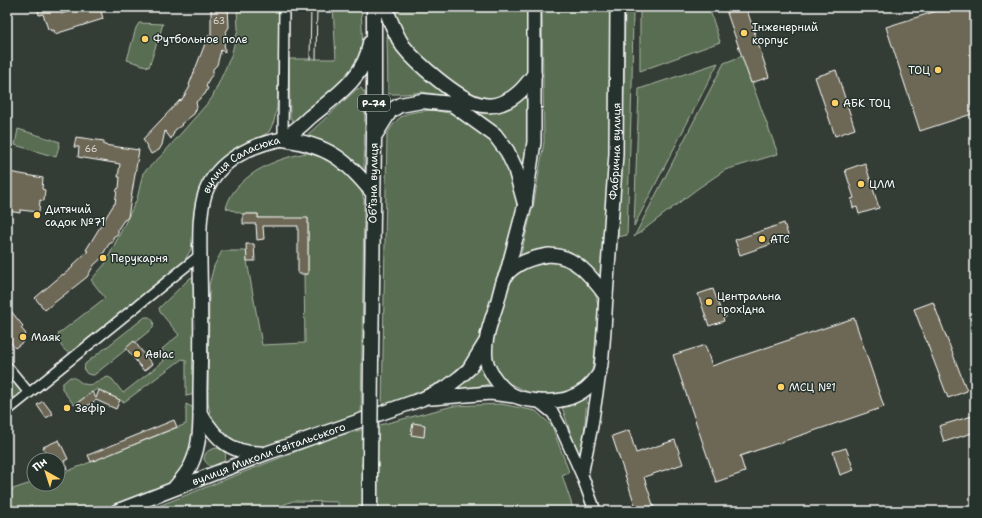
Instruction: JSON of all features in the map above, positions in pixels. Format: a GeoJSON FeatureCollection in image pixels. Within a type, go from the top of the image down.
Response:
{"type":"FeatureCollection","features":[{"type":"Feature","properties":{"kind":"main road"},"geometry":{"type":"LineString","coordinates":[[422,399],[447,387],[469,369],[485,343],[506,276],[525,204],[534,142],[534,7]]}},
{"type":"Feature","properties":{"kind":"main road","name":"Фабрична вулиця"},"geometry":{"type":"LineString","coordinates":[[606,296],[616,154],[617,7]]}},
{"type":"Feature","properties":{"kind":"main road"},"geometry":{"type":"LineString","coordinates":[[282,139],[325,106],[350,83],[369,53],[378,9]]}},
{"type":"Feature","properties":{"kind":"main road"},"geometry":{"type":"LineString","coordinates":[[378,9],[412,57],[428,72],[462,96],[477,104],[502,104],[517,94],[534,75]]}},
{"type":"Feature","properties":{"kind":"main road","name":"Обʼїзна вулиця"},"geometry":{"type":"LineString","coordinates":[[370,511],[373,193],[378,9]]}},
{"type":"Feature","properties":{"kind":"main road"},"geometry":{"type":"LineString","coordinates":[[374,138],[382,122],[390,111],[400,104],[422,100],[452,104],[495,135],[515,168],[525,204]]}},
{"type":"Feature","properties":{"kind":"main road"},"geometry":{"type":"LineString","coordinates":[[282,139],[308,144],[331,152],[352,168],[373,193]]}},
{"type":"Feature","properties":{"kind":"main road","name":"вулиця Саласюка"},"geometry":{"type":"LineString","coordinates":[[174,488],[186,474],[191,465],[199,435],[201,349],[200,236],[203,200],[206,191],[216,173],[229,162],[244,152],[262,144],[282,139]]}},
{"type":"Feature","properties":{"kind":"main road"},"geometry":{"type":"LineString","coordinates":[[422,399],[490,393],[538,400],[558,401],[568,399],[580,393],[600,372],[606,296],[587,272],[572,261],[557,255],[538,256],[530,259],[519,264],[506,276]]}},
{"type":"Feature","properties":{"kind":"main road"},"geometry":{"type":"LineString","coordinates":[[485,343],[488,366],[493,375],[501,386],[515,396]]}},
{"type":"Feature","properties":{"kind":"main road","name":"вулиця Миколи Світальського"},"geometry":{"type":"LineString","coordinates":[[117,511],[268,453],[422,399]]}},
{"type":"Feature","properties":{"kind":"main road"},"geometry":{"type":"LineString","coordinates":[[200,413],[211,431],[223,443],[236,450],[248,453],[268,453]]}},
{"type":"Feature","properties":{"kind":"street","name":"вулиця Саласюка"},"geometry":{"type":"LineString","coordinates":[[282,139],[284,7]]}},
{"type":"Feature","properties":{"kind":"street"},"geometry":{"type":"LineString","coordinates":[[7,411],[200,255]]}},
{"type":"Feature","properties":{"kind":"street"},"geometry":{"type":"LineString","coordinates":[[7,366],[29,393]]}},
{"type":"Feature","properties":{"kind":"street"},"geometry":{"type":"LineString","coordinates":[[582,474],[592,426],[600,372]]}},
{"type":"Feature","properties":{"kind":"street"},"geometry":{"type":"LineString","coordinates":[[538,400],[553,413],[561,428],[582,474],[594,511]]}},
{"type":"Feature","properties":{"kind":"green space"},"geometry":{"type":"Polygon","coordinates":[[[237,7],[281,7],[277,108],[274,121],[269,132],[233,153],[198,201],[191,249],[182,266],[73,355],[62,347],[58,334],[105,298],[91,280],[105,264],[137,199],[143,173],[162,155],[212,98],[231,56],[238,30],[237,7]]]}},
{"type":"Feature","properties":{"kind":"green space"},"geometry":{"type":"Polygon","coordinates":[[[333,7],[361,7],[362,45],[358,60],[352,71],[335,90],[297,123],[290,117],[289,59],[336,59],[333,7]]]}},
{"type":"Feature","properties":{"kind":"green space"},"geometry":{"type":"Polygon","coordinates":[[[391,7],[528,7],[527,72],[519,84],[511,92],[502,96],[493,98],[483,97],[462,88],[431,68],[408,43],[400,30],[391,7]]]}},
{"type":"Feature","properties":{"kind":"green space"},"geometry":{"type":"Polygon","coordinates":[[[542,7],[612,7],[610,153],[602,278],[575,256],[520,258],[534,202],[544,142],[542,7]]]}},
{"type":"Feature","properties":{"kind":"green space"},"geometry":{"type":"Polygon","coordinates":[[[625,7],[633,7],[632,85],[627,235],[618,237],[624,84],[625,7]]]}},
{"type":"Feature","properties":{"kind":"green space"},"geometry":{"type":"Polygon","coordinates":[[[640,7],[709,7],[720,42],[640,71],[640,7]]]}},
{"type":"Feature","properties":{"kind":"green space","name":"Футбольное поле"},"geometry":{"type":"Polygon","coordinates":[[[139,23],[163,24],[149,67],[127,60],[136,28],[139,23]]]}},
{"type":"Feature","properties":{"kind":"green space"},"geometry":{"type":"Polygon","coordinates":[[[387,33],[391,33],[455,98],[423,92],[388,94],[387,33]]]}},
{"type":"Feature","properties":{"kind":"green space"},"geometry":{"type":"Polygon","coordinates":[[[742,56],[778,154],[725,170],[697,189],[634,237],[724,63],[742,56]]]}},
{"type":"Feature","properties":{"kind":"green space"},"geometry":{"type":"Polygon","coordinates":[[[718,63],[634,226],[639,89],[718,63]]]}},
{"type":"Feature","properties":{"kind":"green space"},"geometry":{"type":"Polygon","coordinates":[[[361,88],[365,93],[364,174],[303,139],[357,89],[361,88]]]}},
{"type":"Feature","properties":{"kind":"green space"},"geometry":{"type":"Polygon","coordinates":[[[527,94],[528,145],[524,181],[474,112],[472,107],[527,94]]]}},
{"type":"Feature","properties":{"kind":"green space"},"geometry":{"type":"Polygon","coordinates":[[[432,110],[454,114],[473,125],[490,139],[503,153],[516,191],[517,211],[479,339],[464,363],[439,385],[382,408],[387,134],[396,121],[405,114],[432,110]]]}},
{"type":"Feature","properties":{"kind":"green space"},"geometry":{"type":"Polygon","coordinates":[[[18,129],[60,142],[56,157],[15,145],[18,129]]]}},
{"type":"Feature","properties":{"kind":"green space"},"geometry":{"type":"Polygon","coordinates":[[[317,152],[337,164],[360,187],[364,200],[361,417],[268,447],[253,447],[236,444],[216,428],[211,417],[208,403],[209,285],[214,266],[222,251],[247,251],[247,261],[262,345],[305,343],[304,274],[308,274],[308,219],[258,218],[258,214],[243,214],[226,208],[231,196],[239,185],[250,175],[276,161],[317,152]]]}},
{"type":"Feature","properties":{"kind":"green space"},"geometry":{"type":"Polygon","coordinates":[[[550,261],[568,266],[583,276],[591,285],[598,303],[597,336],[593,367],[590,375],[572,392],[556,396],[528,392],[506,382],[493,363],[491,344],[511,280],[521,270],[531,264],[550,261]]]}},
{"type":"Feature","properties":{"kind":"green space"},"geometry":{"type":"Polygon","coordinates":[[[190,278],[195,278],[195,392],[186,396],[186,360],[182,359],[124,402],[97,389],[74,405],[62,389],[62,384],[70,377],[88,385],[94,384],[108,377],[112,379],[123,393],[164,361],[161,356],[165,353],[162,349],[179,335],[160,312],[159,308],[190,278]]]}},
{"type":"Feature","properties":{"kind":"green space"},"geometry":{"type":"Polygon","coordinates":[[[145,317],[149,317],[153,320],[153,328],[94,375],[86,372],[84,369],[85,364],[145,317]]]}},
{"type":"Feature","properties":{"kind":"green space"},"geometry":{"type":"Polygon","coordinates":[[[479,364],[482,365],[490,381],[489,384],[456,391],[455,389],[468,378],[479,364]]]}},
{"type":"Feature","properties":{"kind":"green space"},"geometry":{"type":"Polygon","coordinates":[[[7,372],[23,390],[23,393],[14,402],[10,402],[7,398],[7,372]]]}},
{"type":"Feature","properties":{"kind":"green space"},"geometry":{"type":"Polygon","coordinates":[[[584,397],[587,397],[582,461],[580,461],[562,407],[571,405],[584,397]]]}},
{"type":"Feature","properties":{"kind":"green space"},"geometry":{"type":"Polygon","coordinates":[[[186,404],[194,408],[194,446],[187,462],[170,485],[160,490],[105,511],[7,511],[7,491],[26,485],[26,492],[66,492],[66,472],[186,424],[186,404]]]}},
{"type":"Feature","properties":{"kind":"green space"},"geometry":{"type":"Polygon","coordinates":[[[501,404],[536,411],[552,426],[569,472],[562,475],[574,511],[338,511],[338,502],[293,501],[268,511],[146,511],[330,438],[453,406],[501,404]]]}},
{"type":"Feature","properties":{"kind":"green space"},"geometry":{"type":"Polygon","coordinates":[[[216,448],[223,450],[225,459],[219,466],[214,467],[209,465],[204,459],[205,454],[208,451],[216,448]]]}},
{"type":"Feature","properties":{"kind":"building"},"geometry":{"type":"Polygon","coordinates":[[[37,7],[59,7],[61,14],[80,8],[81,11],[100,7],[103,19],[55,34],[54,30],[51,31],[48,29],[43,14],[39,15],[37,7]]]}},
{"type":"Feature","properties":{"kind":"building"},"geometry":{"type":"Polygon","coordinates":[[[211,7],[228,7],[229,27],[226,32],[224,42],[225,52],[221,50],[217,65],[213,69],[213,74],[206,87],[208,88],[205,94],[196,102],[197,107],[194,114],[175,130],[171,139],[165,131],[162,145],[159,150],[151,154],[143,139],[180,100],[181,101],[188,90],[208,36],[211,36],[211,7]]]}},
{"type":"Feature","properties":{"kind":"building","name":"Інженерний корпус"},"geometry":{"type":"Polygon","coordinates":[[[734,7],[746,7],[769,77],[751,83],[726,10],[734,7]]]}},
{"type":"Feature","properties":{"kind":"building","name":"ТОЦ"},"geometry":{"type":"Polygon","coordinates":[[[949,7],[975,7],[975,113],[920,131],[886,27],[949,7]]]}},
{"type":"Feature","properties":{"kind":"building","name":"АБК ТОЦ"},"geometry":{"type":"Polygon","coordinates":[[[836,70],[855,129],[835,136],[815,77],[836,70]]]}},
{"type":"Feature","properties":{"kind":"building"},"geometry":{"type":"Polygon","coordinates":[[[76,137],[104,141],[104,145],[139,150],[128,217],[118,229],[118,234],[113,237],[113,242],[109,244],[103,254],[105,255],[94,265],[87,277],[45,310],[35,298],[73,267],[72,266],[88,251],[86,250],[115,204],[117,189],[119,188],[120,177],[118,177],[120,164],[78,157],[79,147],[74,147],[76,137]]]}},
{"type":"Feature","properties":{"kind":"building","name":"ЦЛМ"},"geometry":{"type":"Polygon","coordinates":[[[865,163],[879,208],[859,214],[857,207],[853,208],[851,199],[854,198],[845,170],[865,163]]]}},
{"type":"Feature","properties":{"kind":"building"},"geometry":{"type":"Polygon","coordinates":[[[9,172],[43,178],[42,189],[45,190],[44,201],[40,200],[39,212],[20,210],[20,213],[8,211],[7,173],[9,172]]]}},
{"type":"Feature","properties":{"kind":"building"},"geometry":{"type":"Polygon","coordinates":[[[243,214],[258,214],[258,218],[308,218],[308,274],[298,274],[298,226],[263,226],[264,239],[257,240],[256,224],[243,224],[243,214]]]}},
{"type":"Feature","properties":{"kind":"building","name":"АТС"},"geometry":{"type":"Polygon","coordinates":[[[784,223],[789,238],[740,255],[735,240],[784,223]]]}},
{"type":"Feature","properties":{"kind":"building"},"geometry":{"type":"Polygon","coordinates":[[[246,244],[254,244],[255,261],[247,261],[246,244]]]}},
{"type":"Feature","properties":{"kind":"building","name":"Центральна прохідна"},"geometry":{"type":"Polygon","coordinates":[[[713,289],[721,311],[724,310],[726,317],[723,318],[724,321],[709,326],[698,294],[713,289]]]}},
{"type":"Feature","properties":{"kind":"building"},"geometry":{"type":"Polygon","coordinates":[[[933,302],[967,391],[948,398],[914,309],[933,302]]]}},
{"type":"Feature","properties":{"kind":"building"},"geometry":{"type":"Polygon","coordinates":[[[7,306],[23,326],[21,328],[26,334],[21,338],[23,342],[15,348],[7,338],[7,306]]]}},
{"type":"Feature","properties":{"kind":"building","name":"МСЦ №1"},"geometry":{"type":"Polygon","coordinates":[[[854,318],[884,407],[740,456],[745,472],[716,482],[673,355],[705,345],[712,366],[854,318]]]}},
{"type":"Feature","properties":{"kind":"building"},"geometry":{"type":"Polygon","coordinates":[[[134,341],[152,364],[144,371],[126,348],[134,341]]]}},
{"type":"Feature","properties":{"kind":"building"},"geometry":{"type":"Polygon","coordinates":[[[99,390],[120,400],[116,409],[96,400],[82,409],[77,403],[92,392],[96,398],[99,390]]]}},
{"type":"Feature","properties":{"kind":"building"},"geometry":{"type":"Polygon","coordinates":[[[43,401],[53,414],[46,418],[37,405],[43,401]]]}},
{"type":"Feature","properties":{"kind":"building"},"geometry":{"type":"Polygon","coordinates":[[[972,416],[975,424],[975,432],[944,442],[939,426],[972,416]]]}},
{"type":"Feature","properties":{"kind":"building"},"geometry":{"type":"Polygon","coordinates":[[[174,420],[177,427],[91,462],[88,455],[174,420]]]}},
{"type":"Feature","properties":{"kind":"building"},"geometry":{"type":"Polygon","coordinates":[[[413,423],[425,425],[424,437],[411,435],[413,423]]]}},
{"type":"Feature","properties":{"kind":"building"},"geometry":{"type":"Polygon","coordinates":[[[629,430],[636,453],[675,440],[683,464],[644,477],[655,511],[637,511],[612,436],[629,430]]]}},
{"type":"Feature","properties":{"kind":"building"},"geometry":{"type":"Polygon","coordinates":[[[59,440],[65,452],[45,452],[43,447],[59,440]]]}},
{"type":"Feature","properties":{"kind":"building"},"geometry":{"type":"Polygon","coordinates":[[[846,448],[854,470],[840,475],[833,452],[846,448]]]}},
{"type":"Feature","properties":{"kind":"tram line"},"geometry":{"type":"LineString","coordinates":[[310,59],[311,7]]}},
{"type":"Feature","properties":{"kind":"tram line"},"geometry":{"type":"LineString","coordinates":[[316,59],[317,7]]}},
{"type":"Feature","properties":{"kind":"tram line"},"geometry":{"type":"LineString","coordinates":[[320,503],[320,511]]}},
{"type":"Feature","properties":{"kind":"place","name":"Інженерний корпус"},"geometry":{"type":"Point","coordinates":[744,33]}},
{"type":"Feature","properties":{"kind":"place","name":"Футбольное поле"},"geometry":{"type":"Point","coordinates":[145,39]}},
{"type":"Feature","properties":{"kind":"place","name":"ТОЦ"},"geometry":{"type":"Point","coordinates":[938,70]}},
{"type":"Feature","properties":{"kind":"place","name":"АБК ТОЦ"},"geometry":{"type":"Point","coordinates":[835,103]}},
{"type":"Feature","properties":{"kind":"place","name":"ЦЛМ"},"geometry":{"type":"Point","coordinates":[861,184]}},
{"type":"Feature","properties":{"kind":"place","name":"Дитячий садок №71"},"geometry":{"type":"Point","coordinates":[37,215]}},
{"type":"Feature","properties":{"kind":"place","name":"АТС"},"geometry":{"type":"Point","coordinates":[762,239]}},
{"type":"Feature","properties":{"kind":"place","name":"Перукарня"},"geometry":{"type":"Point","coordinates":[103,258]}},
{"type":"Feature","properties":{"kind":"place","name":"Центральна прохідна"},"geometry":{"type":"Point","coordinates":[709,302]}},
{"type":"Feature","properties":{"kind":"place","name":"Маяк"},"geometry":{"type":"Point","coordinates":[23,337]}},
{"type":"Feature","properties":{"kind":"place","name":"Авіас"},"geometry":{"type":"Point","coordinates":[137,354]}},
{"type":"Feature","properties":{"kind":"place","name":"МСЦ №1"},"geometry":{"type":"Point","coordinates":[781,387]}},
{"type":"Feature","properties":{"kind":"place","name":"Зефір"},"geometry":{"type":"Point","coordinates":[67,408]}}]}
